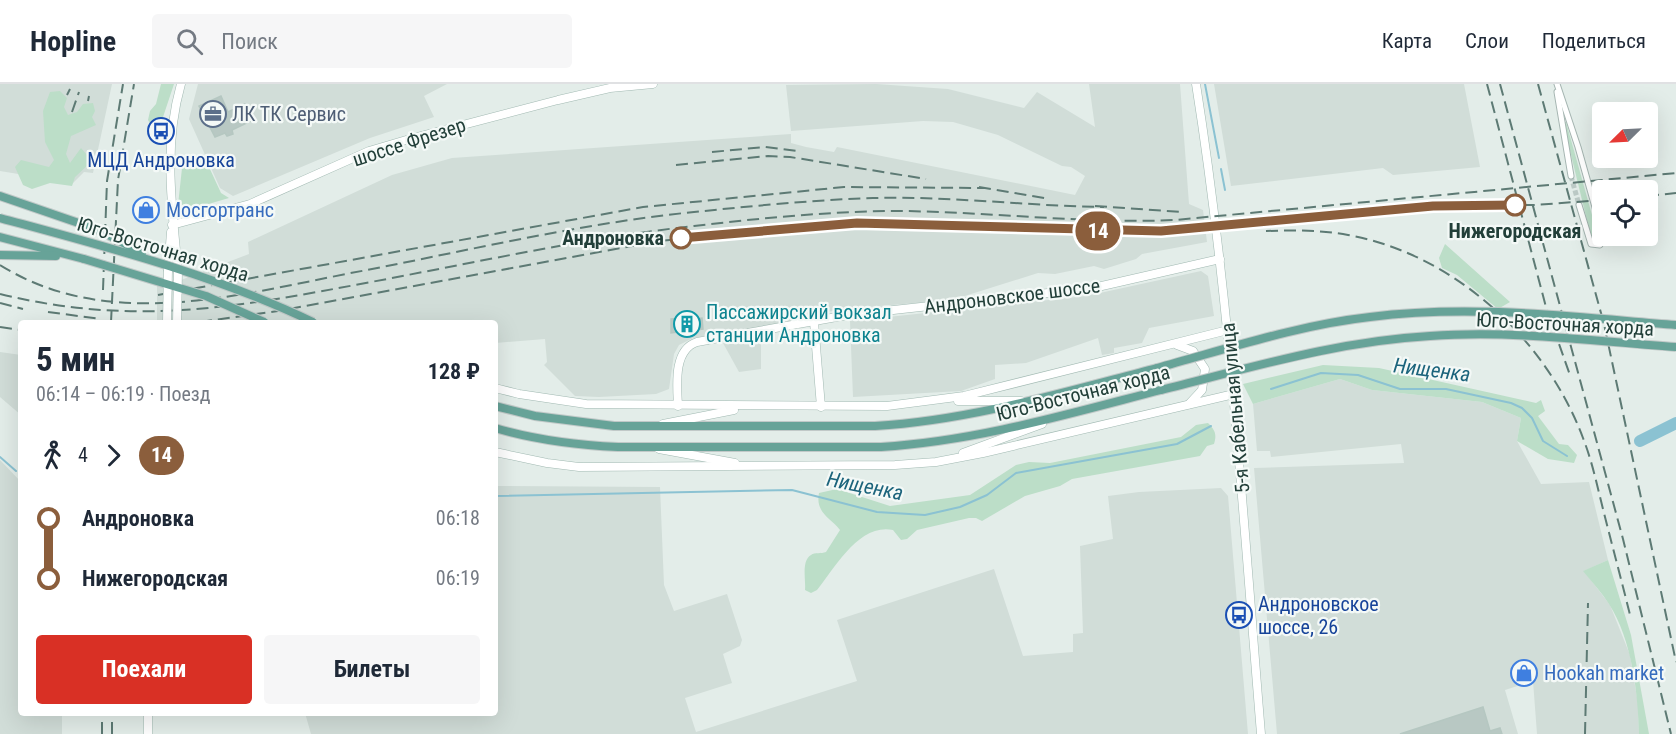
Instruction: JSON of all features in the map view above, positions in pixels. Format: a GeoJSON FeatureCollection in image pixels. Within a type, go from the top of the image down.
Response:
{"type":"FeatureCollection","features":[{"type":"Feature","properties":{"kind":"main road"},"geometry":{"type":"LineString","coordinates":[[0,196],[99,230],[159,261]]}},
{"type":"Feature","properties":{"kind":"main road","name":"Юго-Восточная хорда"},"geometry":{"type":"LineString","coordinates":[[0,218],[159,261],[268,300],[309,320]]}},
{"type":"Feature","properties":{"kind":"main road","name":"Юго-Восточная хорда"},"geometry":{"type":"LineString","coordinates":[[0,237],[84,259],[206,296],[260,320]]}},
{"type":"Feature","properties":{"kind":"main road"},"geometry":{"type":"LineString","coordinates":[[0,255],[17,253],[84,259]]}},
{"type":"Feature","properties":{"kind":"main road","name":"Юго-Восточная хорда"},"geometry":{"type":"LineString","coordinates":[[499,407],[574,422],[655,426],[907,424],[961,417],[1325,324],[1421,312],[1494,311],[1676,323]]}},
{"type":"Feature","properties":{"kind":"main road","name":"Юго-Восточная хорда"},"geometry":{"type":"LineString","coordinates":[[498,430],[530,438],[575,444],[645,447],[836,448],[922,444],[1001,431],[1332,348],[1429,336],[1510,335],[1676,347]]}},
{"type":"Feature","properties":{"kind":"street"},"geometry":{"type":"LineString","coordinates":[[177,320],[178,271],[172,225],[170,130],[181,84]]}},
{"type":"Feature","properties":{"kind":"street","name":"шоссе Фрезер"},"geometry":{"type":"LineString","coordinates":[[172,225],[244,206],[369,151],[413,138],[610,88],[653,84]]}},
{"type":"Feature","properties":{"kind":"street","name":"5-я Кабельная улица"},"geometry":{"type":"LineString","coordinates":[[1196,84],[1214,198],[1228,330],[1261,734]]}},
{"type":"Feature","properties":{"kind":"street"},"geometry":{"type":"LineString","coordinates":[[1556,84],[1571,176]]}},
{"type":"Feature","properties":{"kind":"street"},"geometry":{"type":"LineString","coordinates":[[1556,84],[1578,147],[1592,198]]}},
{"type":"Feature","properties":{"kind":"street"},"geometry":{"type":"LineString","coordinates":[[1579,205],[1592,244]]}},
{"type":"Feature","properties":{"kind":"street"},"geometry":{"type":"LineString","coordinates":[[167,320],[172,225]]}},
{"type":"Feature","properties":{"kind":"street","name":"Андроновское шоссе"},"geometry":{"type":"LineString","coordinates":[[678,406],[681,353],[689,344],[848,315],[1093,288],[1220,259]]}},
{"type":"Feature","properties":{"kind":"street"},"geometry":{"type":"LineString","coordinates":[[814,322],[821,407]]}},
{"type":"Feature","properties":{"kind":"street"},"geometry":{"type":"LineString","coordinates":[[498,389],[586,404],[886,406],[964,396],[1228,330]]}},
{"type":"Feature","properties":{"kind":"street"},"geometry":{"type":"LineString","coordinates":[[1167,346],[1188,348],[1200,359],[1205,369],[1202,390],[1192,402],[1182,407]]}},
{"type":"Feature","properties":{"kind":"street"},"geometry":{"type":"LineString","coordinates":[[498,453],[579,467],[895,465],[945,460],[1234,394]]}},
{"type":"Feature","properties":{"kind":"street"},"geometry":{"type":"LineString","coordinates":[[933,401],[1032,400]]}},
{"type":"Feature","properties":{"kind":"street"},"geometry":{"type":"LineString","coordinates":[[655,426],[750,406]]}},
{"type":"Feature","properties":{"kind":"street"},"geometry":{"type":"LineString","coordinates":[[945,460],[1067,414]]}},
{"type":"Feature","properties":{"kind":"street"},"geometry":{"type":"LineString","coordinates":[[645,447],[753,467]]}},
{"type":"Feature","properties":{"kind":"street"},"geometry":{"type":"LineString","coordinates":[[148,716],[148,734]]}},
{"type":"Feature","properties":{"kind":"shaded area"},"geometry":{"type":"Polygon","coordinates":[[[0,84],[112,84],[93,173],[84,172],[73,183],[0,171],[0,84]]]}},
{"type":"Feature","properties":{"kind":"shaded area"},"geometry":{"type":"Polygon","coordinates":[[[198,84],[447,84],[424,96],[434,117],[370,138],[233,196],[220,188],[189,119],[198,84]]]}},
{"type":"Feature","properties":{"kind":"shaded area"},"geometry":{"type":"Polygon","coordinates":[[[876,84],[948,89],[1024,108],[1037,92],[1095,127],[1089,84],[1180,84],[1189,204],[1203,210],[1207,242],[1142,254],[1136,259],[1104,269],[1094,266],[1055,274],[1038,273],[952,300],[844,309],[798,317],[788,322],[693,338],[679,345],[674,354],[669,389],[656,394],[575,396],[544,365],[547,362],[545,339],[498,343],[498,320],[157,320],[157,284],[181,280],[249,254],[248,242],[392,175],[452,158],[791,134],[791,143],[806,147],[834,152],[837,147],[1075,195],[1085,176],[1071,167],[1062,166],[998,135],[953,122],[923,121],[791,131],[786,85],[876,84]]]}},
{"type":"Feature","properties":{"kind":"shaded area"},"geometry":{"type":"Polygon","coordinates":[[[1214,84],[1464,84],[1480,167],[1393,175],[1383,168],[1231,186],[1214,84]]]}},
{"type":"Feature","properties":{"kind":"shaded area"},"geometry":{"type":"Polygon","coordinates":[[[1201,271],[1208,276],[1214,316],[1149,328],[1142,343],[1114,348],[1114,353],[1102,355],[1098,338],[1026,363],[995,365],[995,379],[961,391],[853,397],[850,321],[1086,296],[1201,271]]]}},
{"type":"Feature","properties":{"kind":"shaded area"},"geometry":{"type":"Polygon","coordinates":[[[761,338],[761,369],[739,372],[723,343],[761,338]]]}},
{"type":"Feature","properties":{"kind":"shaded area"},"geometry":{"type":"Polygon","coordinates":[[[0,352],[18,355],[18,412],[0,397],[0,352]]]}},
{"type":"Feature","properties":{"kind":"shaded area"},"geometry":{"type":"Polygon","coordinates":[[[1340,379],[1372,390],[1482,402],[1521,418],[1517,441],[1541,484],[1589,482],[1608,560],[1584,571],[1610,605],[1630,655],[1638,704],[1639,734],[1537,734],[1533,681],[1505,690],[1518,734],[1277,734],[1254,468],[1404,463],[1401,444],[1271,457],[1270,451],[1257,451],[1253,404],[1340,379]]]}},
{"type":"Feature","properties":{"kind":"shaded area"},"geometry":{"type":"Polygon","coordinates":[[[0,460],[18,479],[18,716],[62,716],[62,734],[0,734],[0,460]]]}},
{"type":"Feature","properties":{"kind":"shaded area"},"geometry":{"type":"Polygon","coordinates":[[[498,486],[660,487],[664,585],[674,611],[727,594],[742,640],[740,646],[723,654],[732,683],[685,698],[696,732],[857,681],[837,620],[994,569],[1023,656],[1073,652],[1073,634],[1083,633],[1080,546],[1113,539],[1108,496],[1139,492],[1221,488],[1228,496],[1248,734],[311,734],[306,716],[498,716],[498,486]]]}},
{"type":"Feature","properties":{"kind":"green space"},"geometry":{"type":"Polygon","coordinates":[[[161,84],[174,84],[161,123],[152,127],[148,120],[150,111],[156,104],[161,84]]]}},
{"type":"Feature","properties":{"kind":"green space"},"geometry":{"type":"Polygon","coordinates":[[[60,91],[67,98],[64,107],[68,115],[77,112],[83,104],[93,103],[95,111],[92,117],[96,125],[71,136],[66,154],[70,163],[81,148],[87,155],[89,164],[75,177],[72,186],[50,183],[32,189],[23,185],[15,167],[21,160],[49,167],[54,160],[45,142],[43,111],[50,92],[60,91]]]}},
{"type":"Feature","properties":{"kind":"green space"},"geometry":{"type":"Polygon","coordinates":[[[1563,122],[1566,122],[1592,215],[1592,241],[1563,122]]]}},
{"type":"Feature","properties":{"kind":"green space"},"geometry":{"type":"Polygon","coordinates":[[[203,154],[221,193],[229,198],[188,210],[178,205],[183,159],[203,154]]]}},
{"type":"Feature","properties":{"kind":"green space"},"geometry":{"type":"Polygon","coordinates":[[[1445,244],[1510,302],[1498,309],[1457,275],[1442,268],[1439,258],[1445,244]]]}},
{"type":"Feature","properties":{"kind":"green space"},"geometry":{"type":"Polygon","coordinates":[[[1323,365],[1379,368],[1536,403],[1541,400],[1545,411],[1538,416],[1559,444],[1568,445],[1577,455],[1574,463],[1548,459],[1517,441],[1521,418],[1482,402],[1372,390],[1340,379],[1253,404],[1243,384],[1323,365]]]}},
{"type":"Feature","properties":{"kind":"green space"},"geometry":{"type":"Polygon","coordinates":[[[1208,423],[1215,432],[1215,441],[1214,444],[1207,446],[1200,456],[1072,479],[1060,486],[1025,496],[982,521],[969,518],[917,530],[907,539],[901,540],[893,530],[869,533],[849,549],[817,590],[811,593],[805,590],[805,566],[808,558],[813,554],[826,552],[840,530],[819,506],[819,493],[837,489],[890,506],[970,495],[1016,465],[1029,462],[1050,463],[1181,437],[1196,425],[1208,423]]]}},
{"type":"Feature","properties":{"kind":"green space"},"geometry":{"type":"Polygon","coordinates":[[[1608,560],[1631,635],[1649,734],[1639,734],[1632,667],[1617,618],[1583,571],[1608,560]]]}},
{"type":"Feature","properties":{"kind":"building"},"geometry":{"type":"Polygon","coordinates":[[[221,96],[228,112],[245,104],[253,120],[232,130],[233,134],[227,136],[225,133],[215,137],[199,106],[221,96]]]}},
{"type":"Feature","properties":{"kind":"building","name":"Пассажирский вокзал станции Андроновка"},"geometry":{"type":"Polygon","coordinates":[[[681,318],[681,321],[702,318],[703,329],[671,333],[671,319],[681,318]]]}},
{"type":"Feature","properties":{"kind":"building"},"geometry":{"type":"Polygon","coordinates":[[[1483,707],[1490,731],[1500,728],[1502,734],[1400,734],[1483,707]]]}},
{"type":"Feature","properties":{"kind":"waterway"},"geometry":{"type":"LineString","coordinates":[[1205,84],[1219,158]]}},
{"type":"Feature","properties":{"kind":"waterway"},"geometry":{"type":"LineString","coordinates":[[1221,169],[1225,190]]}},
{"type":"Feature","properties":{"kind":"waterway","name":"Нищенка"},"geometry":{"type":"LineString","coordinates":[[1271,389],[1321,373],[1358,375],[1400,389],[1446,389],[1511,403],[1522,408],[1532,418],[1543,441],[1567,456]]}},
{"type":"Feature","properties":{"kind":"waterway","name":"Нищенка"},"geometry":{"type":"LineString","coordinates":[[1640,441],[1676,423]]}},
{"type":"Feature","properties":{"kind":"waterway","name":"Нищенка"},"geometry":{"type":"LineString","coordinates":[[498,496],[792,490],[877,512],[925,515],[960,507],[987,495],[1016,473],[1177,444],[1211,426]]}},
{"type":"Feature","properties":{"kind":"waterway","name":"Нищенка"},"geometry":{"type":"LineString","coordinates":[[0,457],[16,471]]}},
{"type":"Feature","properties":{"kind":"tunnel"},"geometry":{"type":"LineString","coordinates":[[1571,176],[1579,205]]}},
{"type":"Feature","properties":{"kind":"railway"},"geometry":{"type":"LineString","coordinates":[[103,290],[107,181],[123,84]]}},
{"type":"Feature","properties":{"kind":"railway"},"geometry":{"type":"LineString","coordinates":[[111,320],[118,180],[134,84]]}},
{"type":"Feature","properties":{"kind":"railway"},"geometry":{"type":"LineString","coordinates":[[1487,84],[1546,307],[1571,378]]}},
{"type":"Feature","properties":{"kind":"railway"},"geometry":{"type":"LineString","coordinates":[[1500,84],[1623,539],[1671,734]]}},
{"type":"Feature","properties":{"kind":"railway"},"geometry":{"type":"LineString","coordinates":[[1538,84],[1604,324],[1676,662]]}},
{"type":"Feature","properties":{"kind":"railway"},"geometry":{"type":"LineString","coordinates":[[67,95],[70,89]]}},
{"type":"Feature","properties":{"kind":"railway"},"geometry":{"type":"LineString","coordinates":[[72,112],[79,92]]}},
{"type":"Feature","properties":{"kind":"railway"},"geometry":{"type":"LineString","coordinates":[[88,101],[89,96]]}},
{"type":"Feature","properties":{"kind":"railway"},"geometry":{"type":"LineString","coordinates":[[712,152],[765,147],[797,151]]}},
{"type":"Feature","properties":{"kind":"railway"},"geometry":{"type":"LineString","coordinates":[[676,165],[768,156],[790,157],[926,179]]}},
{"type":"Feature","properties":{"kind":"railway"},"geometry":{"type":"LineString","coordinates":[[0,294],[49,304],[96,310],[186,310],[276,299],[613,237],[771,218],[901,211],[1072,219],[1175,220],[1676,173]]}},
{"type":"Feature","properties":{"kind":"railway"},"geometry":{"type":"LineString","coordinates":[[158,295],[643,207],[844,187],[985,188]]}},
{"type":"Feature","properties":{"kind":"railway"},"geometry":{"type":"LineString","coordinates":[[979,187],[1050,199]]}},
{"type":"Feature","properties":{"kind":"railway"},"geometry":{"type":"LineString","coordinates":[[1658,195],[1676,193]]}},
{"type":"Feature","properties":{"kind":"railway"},"geometry":{"type":"LineString","coordinates":[[0,265],[43,286],[88,298],[134,303],[180,302],[228,297],[571,230],[694,212],[873,198],[931,198],[1104,207]]}},
{"type":"Feature","properties":{"kind":"railway"},"geometry":{"type":"LineString","coordinates":[[214,320],[278,311],[659,241],[823,225],[914,223],[1092,231],[1161,231],[1433,206],[1535,205],[1592,201]]}},
{"type":"Feature","properties":{"kind":"railway"},"geometry":{"type":"LineString","coordinates":[[1095,206],[1181,212]]}},
{"type":"Feature","properties":{"kind":"railway"},"geometry":{"type":"LineString","coordinates":[[1266,231],[1328,232],[1387,245],[1424,261],[1459,281],[1491,306],[1520,335],[1546,367],[1567,402],[1583,438],[1631,619]]}},
{"type":"Feature","properties":{"kind":"railway"},"geometry":{"type":"LineString","coordinates":[[0,303],[23,309]]}},
{"type":"Feature","properties":{"kind":"railway"},"geometry":{"type":"LineString","coordinates":[[48,312],[101,319]]}},
{"type":"Feature","properties":{"kind":"railway"},"geometry":{"type":"LineString","coordinates":[[0,327],[18,330]]}},
{"type":"Feature","properties":{"kind":"railway"},"geometry":{"type":"LineString","coordinates":[[1585,734],[1588,603]]}},
{"type":"Feature","properties":{"kind":"railway"},"geometry":{"type":"LineString","coordinates":[[102,716],[102,734]]}},
{"type":"Feature","properties":{"kind":"railway"},"geometry":{"type":"LineString","coordinates":[[112,716],[112,734]]}},
{"type":"Feature","properties":{"kind":"train","name":"14"},"geometry":{"type":"LineString","coordinates":[[681,238],[857,223],[1016,226],[1092,231],[1161,231],[1433,206],[1515,205]]}},
{"type":"Feature","properties":{"kind":"place","name":"ЛК ТК Сервис"},"geometry":{"type":"Point","coordinates":[213,114]}},
{"type":"Feature","properties":{"kind":"place","name":"МЦД Андроновка"},"geometry":{"type":"Point","coordinates":[161,131]}},
{"type":"Feature","properties":{"kind":"place","name":"Нижегородская"},"geometry":{"type":"Point","coordinates":[1515,205]}},
{"type":"Feature","properties":{"kind":"place","name":"Мосгортранс"},"geometry":{"type":"Point","coordinates":[146,210]}},
{"type":"Feature","properties":{"kind":"place","name":"Андроновка"},"geometry":{"type":"Point","coordinates":[681,238]}},
{"type":"Feature","properties":{"kind":"place","name":"Пассажирский вокзал станции Андроновка"},"geometry":{"type":"Point","coordinates":[687,324]}},
{"type":"Feature","properties":{"kind":"place","name":"Андроновское шоссе, 26"},"geometry":{"type":"Point","coordinates":[1239,615]}},
{"type":"Feature","properties":{"kind":"place","name":"Hookah market"},"geometry":{"type":"Point","coordinates":[1524,673]}}]}
